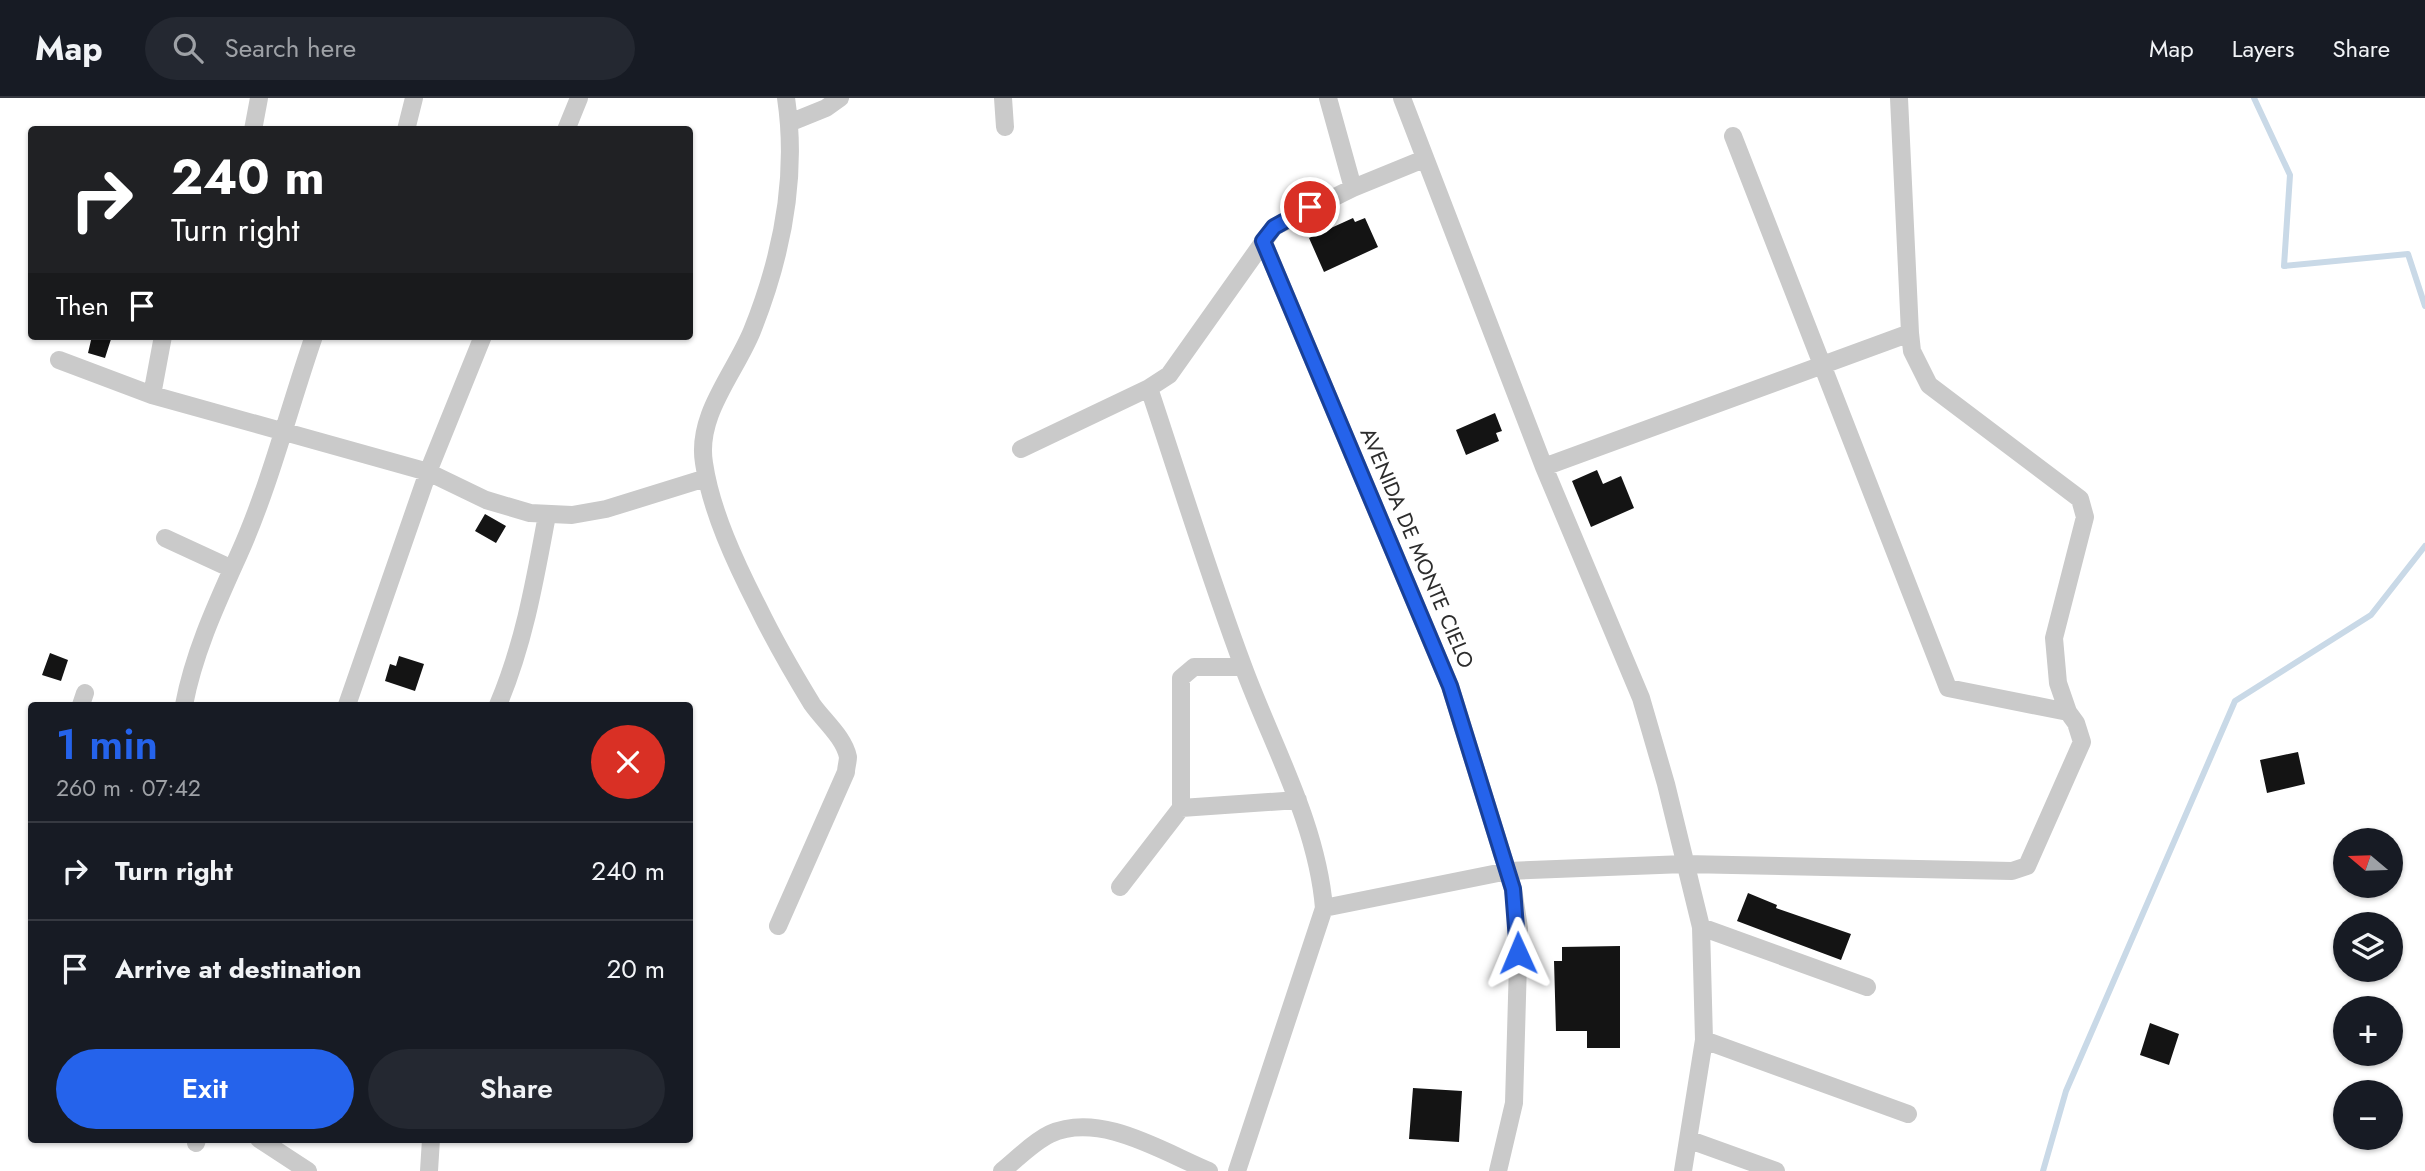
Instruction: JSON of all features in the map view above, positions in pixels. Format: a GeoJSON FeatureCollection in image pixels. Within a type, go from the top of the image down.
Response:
{"type":"FeatureCollection","features":[{"type":"Feature","properties":{"kind":"street"},"geometry":{"type":"LineString","coordinates":[[254,126],[258,98]]}},
{"type":"Feature","properties":{"kind":"street"},"geometry":{"type":"LineString","coordinates":[[407,126],[414,98]]}},
{"type":"Feature","properties":{"kind":"street"},"geometry":{"type":"LineString","coordinates":[[568,126],[579,98]]}},
{"type":"Feature","properties":{"kind":"street"},"geometry":{"type":"LineString","coordinates":[[778,926],[846,772],[848,757],[840,741],[814,706],[758,607],[706,478],[703,458],[710,416],[751,332],[785,222],[792,168],[786,98]]}},
{"type":"Feature","properties":{"kind":"street"},"geometry":{"type":"LineString","coordinates":[[789,123],[826,108],[840,98]]}},
{"type":"Feature","properties":{"kind":"street"},"geometry":{"type":"LineString","coordinates":[[1003,98],[1005,127]]}},
{"type":"Feature","properties":{"kind":"street"},"geometry":{"type":"LineString","coordinates":[[1328,98],[1353,188]]}},
{"type":"Feature","properties":{"kind":"street"},"geometry":{"type":"LineString","coordinates":[[1402,98],[1544,467],[1641,698],[1666,784],[1701,927],[1704,1040],[1683,1171]]}},
{"type":"Feature","properties":{"kind":"street"},"geometry":{"type":"LineString","coordinates":[[1324,908],[1508,871],[1685,864],[2012,871],[2027,866],[2082,742],[2058,683],[2054,638],[2085,517],[2080,499],[1929,385],[1912,351],[1899,98]]}},
{"type":"Feature","properties":{"kind":"street"},"geometry":{"type":"LineString","coordinates":[[1733,136],[1948,688],[2068,712]]}},
{"type":"Feature","properties":{"kind":"street"},"geometry":{"type":"LineString","coordinates":[[1021,449],[1149,388],[1169,375],[1274,227],[1353,188],[1424,159]]}},
{"type":"Feature","properties":{"kind":"street","name":"AVENIDA DE MONTE CIELO"},"geometry":{"type":"LineString","coordinates":[[1263,241],[1450,686],[1508,871],[1519,928],[1514,1103],[1498,1171]]}},
{"type":"Feature","properties":{"kind":"street"},"geometry":{"type":"LineString","coordinates":[[1544,467],[1910,333]]}},
{"type":"Feature","properties":{"kind":"street"},"geometry":{"type":"LineString","coordinates":[[152,395],[162,340]]}},
{"type":"Feature","properties":{"kind":"street"},"geometry":{"type":"LineString","coordinates":[[185,702],[191,676],[230,568],[242,545],[313,340]]}},
{"type":"Feature","properties":{"kind":"street"},"geometry":{"type":"LineString","coordinates":[[348,702],[428,472],[481,340]]}},
{"type":"Feature","properties":{"kind":"street"},"geometry":{"type":"LineString","coordinates":[[58,360],[152,395],[428,472],[486,500],[547,515],[606,509],[706,478]]}},
{"type":"Feature","properties":{"kind":"street"},"geometry":{"type":"LineString","coordinates":[[1149,388],[1243,667],[1298,800],[1322,884],[1324,908],[1237,1171]]}},
{"type":"Feature","properties":{"kind":"street"},"geometry":{"type":"LineString","coordinates":[[499,702],[516,658],[532,601],[547,515]]}},
{"type":"Feature","properties":{"kind":"street"},"geometry":{"type":"LineString","coordinates":[[165,538],[230,568]]}},
{"type":"Feature","properties":{"kind":"street"},"geometry":{"type":"LineString","coordinates":[[1120,887],[1181,808],[1181,678],[1194,667],[1243,667]]}},
{"type":"Feature","properties":{"kind":"street"},"geometry":{"type":"LineString","coordinates":[[1181,808],[1298,800]]}},
{"type":"Feature","properties":{"kind":"street"},"geometry":{"type":"LineString","coordinates":[[1701,927],[1867,987]]}},
{"type":"Feature","properties":{"kind":"street"},"geometry":{"type":"LineString","coordinates":[[1704,1040],[1908,1114]]}},
{"type":"Feature","properties":{"kind":"street"},"geometry":{"type":"LineString","coordinates":[[1003,1171],[1047,1135],[1074,1125],[1112,1131],[1209,1171]]}},
{"type":"Feature","properties":{"kind":"street"},"geometry":{"type":"LineString","coordinates":[[1690,1140],[1776,1171]]}},
{"type":"Feature","properties":{"kind":"street"},"geometry":{"type":"LineString","coordinates":[[264,1143],[308,1171]]}},
{"type":"Feature","properties":{"kind":"street"},"geometry":{"type":"LineString","coordinates":[[429,1171],[431,1143]]}},
{"type":"Feature","properties":{"kind":"building"},"geometry":{"type":"Polygon","coordinates":[[[1353,218],[1355,222],[1365,218],[1378,247],[1324,272],[1309,238],[1353,218]]]}},
{"type":"Feature","properties":{"kind":"building"},"geometry":{"type":"Polygon","coordinates":[[[91,340],[111,340],[105,358],[88,353],[91,340]]]}},
{"type":"Feature","properties":{"kind":"building"},"geometry":{"type":"Polygon","coordinates":[[[1495,413],[1502,431],[1496,433],[1499,441],[1466,455],[1456,430],[1495,413]]]}},
{"type":"Feature","properties":{"kind":"building"},"geometry":{"type":"Polygon","coordinates":[[[1597,470],[1603,484],[1621,476],[1634,508],[1591,527],[1572,481],[1597,470]]]}},
{"type":"Feature","properties":{"kind":"building"},"geometry":{"type":"Polygon","coordinates":[[[485,514],[506,526],[496,543],[475,531],[485,514]]]}},
{"type":"Feature","properties":{"kind":"building"},"geometry":{"type":"Polygon","coordinates":[[[50,653],[68,660],[61,681],[42,675],[50,653]]]}},
{"type":"Feature","properties":{"kind":"building"},"geometry":{"type":"Polygon","coordinates":[[[399,656],[424,664],[415,691],[385,681],[390,664],[396,666],[399,656]]]}},
{"type":"Feature","properties":{"kind":"building"},"geometry":{"type":"Polygon","coordinates":[[[2298,752],[2305,784],[2267,793],[2260,760],[2298,752]]]}},
{"type":"Feature","properties":{"kind":"building"},"geometry":{"type":"Polygon","coordinates":[[[1748,893],[1777,905],[1776,908],[1851,934],[1841,960],[1737,921],[1748,893]]]}},
{"type":"Feature","properties":{"kind":"building"},"geometry":{"type":"Polygon","coordinates":[[[1620,946],[1620,1048],[1587,1048],[1587,1031],[1556,1031],[1554,961],[1562,961],[1562,947],[1620,946]]]}},
{"type":"Feature","properties":{"kind":"building"},"geometry":{"type":"Polygon","coordinates":[[[2150,1023],[2179,1034],[2169,1065],[2140,1055],[2150,1023]]]}},
{"type":"Feature","properties":{"kind":"building"},"geometry":{"type":"Polygon","coordinates":[[[1413,1088],[1462,1091],[1459,1142],[1409,1139],[1413,1088]]]}},
{"type":"Feature","properties":{"kind":"waterway"},"geometry":{"type":"LineString","coordinates":[[2254,98],[2290,175],[2284,266],[2408,254],[2425,306]]}},
{"type":"Feature","properties":{"kind":"waterway"},"geometry":{"type":"LineString","coordinates":[[2043,1171],[2066,1091],[2235,701],[2371,615],[2425,546]]}},
{"type":"Feature","properties":{"kind":"route"},"geometry":{"type":"LineString","coordinates":[[1310,207],[1274,227],[1263,241],[1450,686],[1513,889],[1519,928],[1518,953]]}}]}
